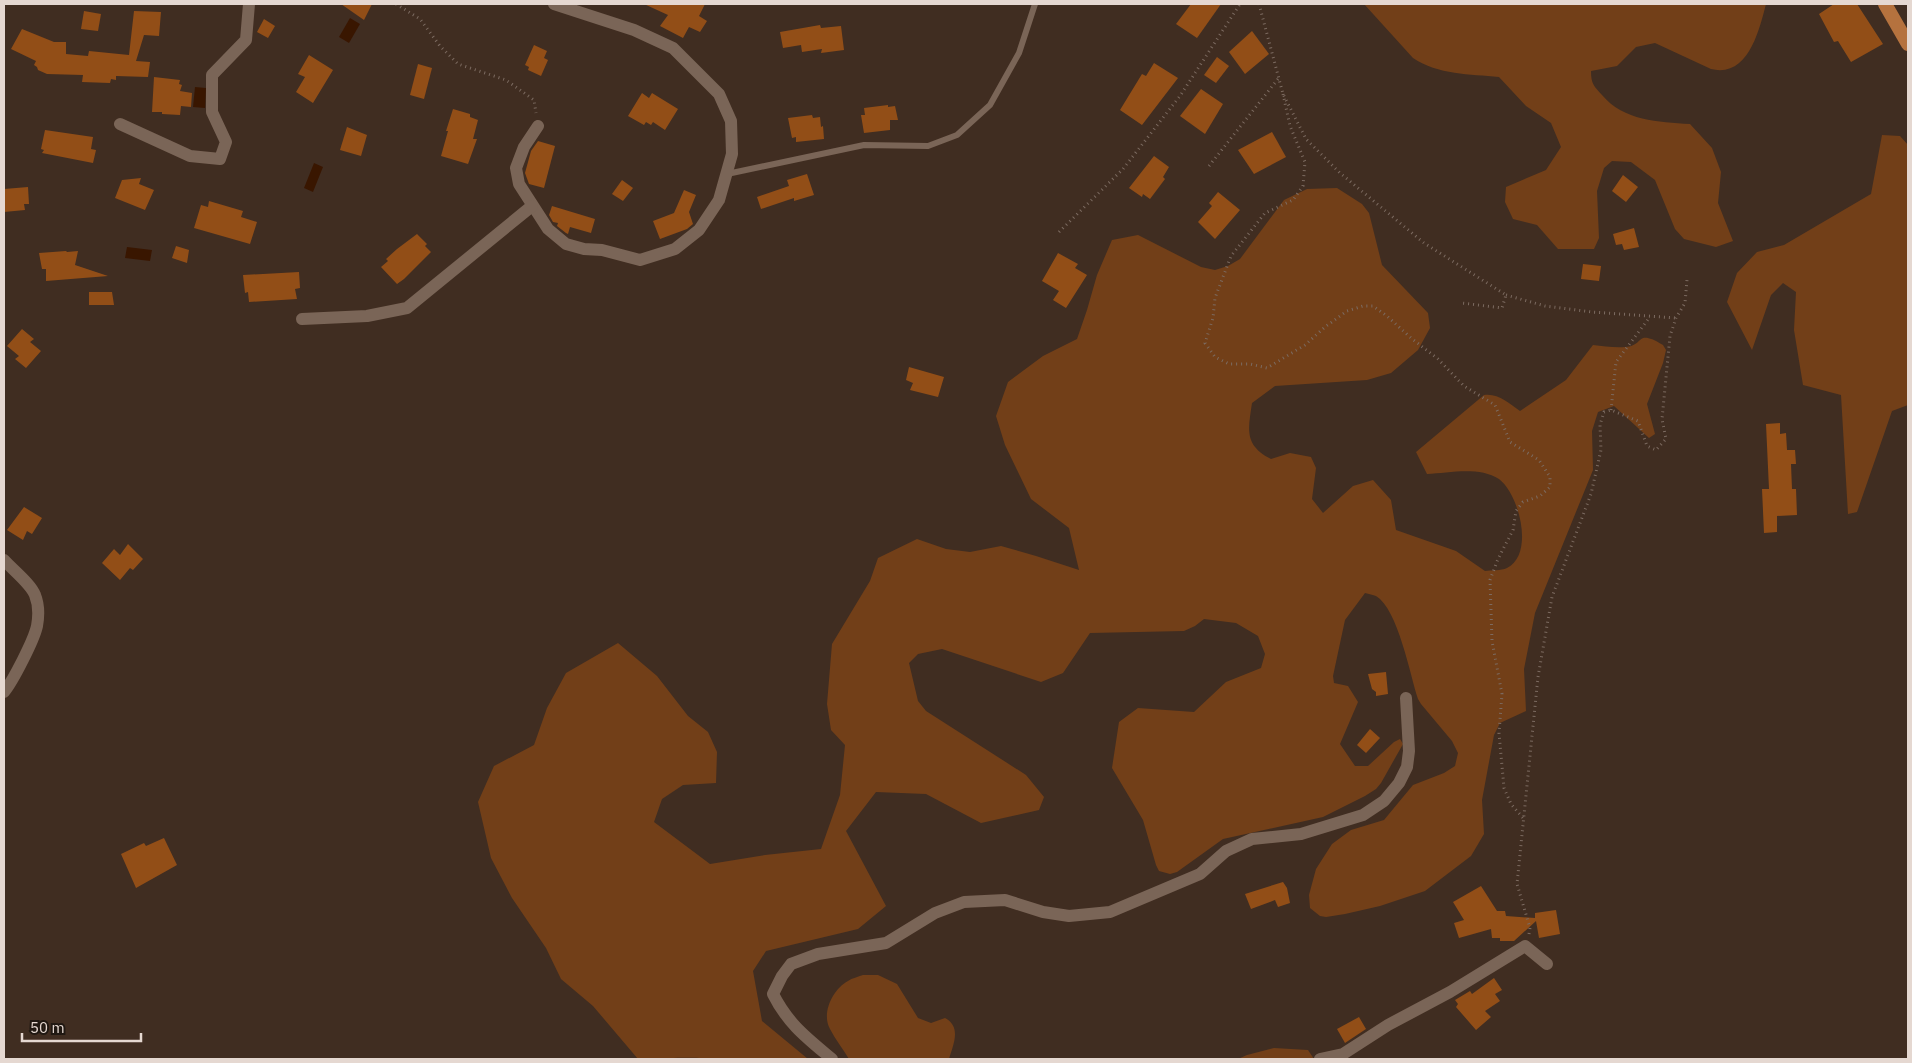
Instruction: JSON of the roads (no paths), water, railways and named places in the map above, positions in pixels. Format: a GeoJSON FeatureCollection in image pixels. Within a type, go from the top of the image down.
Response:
{"type":"FeatureCollection","features":[{"type":"Feature","properties":{"kind":"main road"},"geometry":{"type":"LineString","coordinates":[[1884,4],[1908,44]]}},
{"type":"Feature","properties":{"kind":"street"},"geometry":{"type":"LineString","coordinates":[[120,124],[190,156],[220,158],[226,142],[212,112],[212,74],[246,40],[249,4]]}},
{"type":"Feature","properties":{"kind":"street"},"geometry":{"type":"LineString","coordinates":[[538,126],[524,147],[516,168],[519,184],[548,229],[566,244],[584,249],[602,250],[640,260],[675,249],[698,230],[719,200],[732,154],[731,121],[719,94],[673,48],[634,30],[554,4]]}},
{"type":"Feature","properties":{"kind":"street"},"geometry":{"type":"LineString","coordinates":[[302,319],[367,316],[407,308],[532,206]]}},
{"type":"Feature","properties":{"kind":"street"},"geometry":{"type":"LineString","coordinates":[[4,560],[34,592],[38,603],[36,628],[10,684],[4,692]]}},
{"type":"Feature","properties":{"kind":"street"},"geometry":{"type":"LineString","coordinates":[[832,1059],[800,1033],[782,1012],[773,994],[782,976],[791,964],[818,954],[886,942],[935,913],[964,902],[1005,900],[1043,912],[1069,916],[1110,912],[1200,874],[1226,851],[1252,839],[1300,834],[1363,815],[1384,801],[1399,783],[1407,767],[1409,751],[1406,698]]}},
{"type":"Feature","properties":{"kind":"street"},"geometry":{"type":"LineString","coordinates":[[1320,1059],[1343,1054],[1388,1025],[1450,992],[1525,946],[1547,964]]}},
{"type":"Feature","properties":{"kind":"lane"},"geometry":{"type":"LineString","coordinates":[[727,174],[864,145],[928,146],[957,135],[990,105],[1020,53],[1036,4]]}}]}
